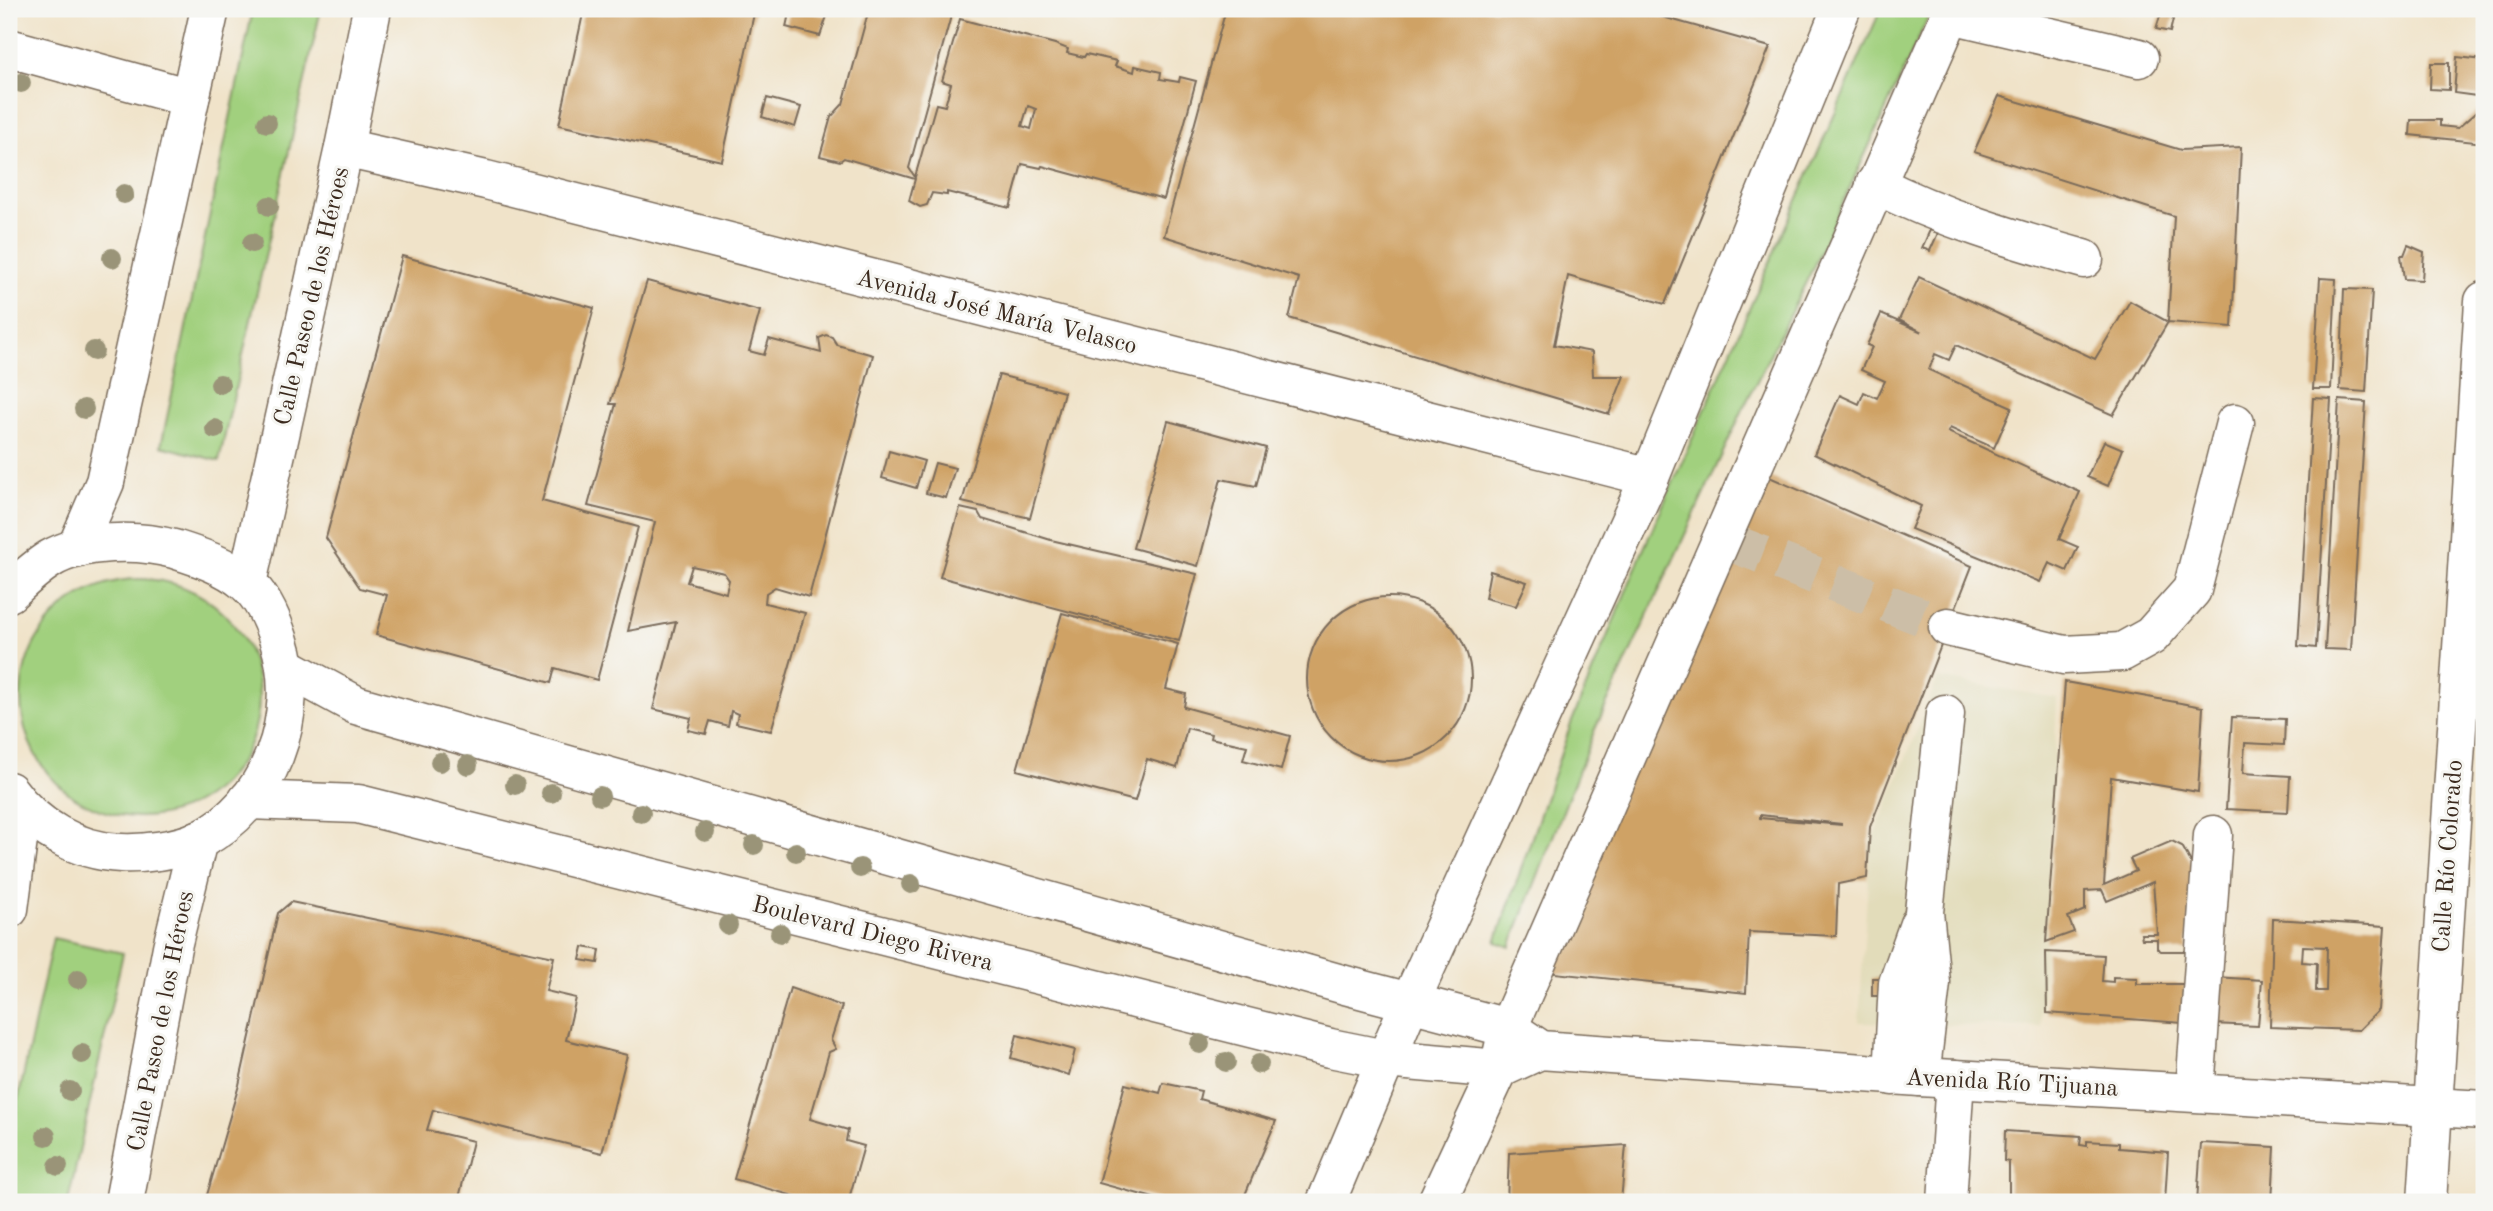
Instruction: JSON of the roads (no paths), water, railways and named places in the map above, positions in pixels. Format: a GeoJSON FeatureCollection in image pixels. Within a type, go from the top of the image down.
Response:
{"type":"FeatureCollection","features":[{"type":"Feature","properties":{"kind":"street"},"geometry":{"type":"LineString","coordinates":[[76,549],[105,482],[210,9]]}},
{"type":"Feature","properties":{"kind":"street","name":"Calle Paseo de los Héroes"},"geometry":{"type":"LineString","coordinates":[[247,583],[344,148],[372,9]]}},
{"type":"Feature","properties":{"kind":"street"},"geometry":{"type":"LineString","coordinates":[[1326,1202],[1411,1000],[1650,477],[1841,9]]}},
{"type":"Feature","properties":{"kind":"street"},"geometry":{"type":"LineString","coordinates":[[1437,1202],[1499,1069],[1508,1028],[1726,540],[1875,184],[1952,12],[2139,58]]}},
{"type":"Feature","properties":{"kind":"street"},"geometry":{"type":"LineString","coordinates":[[9,48],[190,98]]}},
{"type":"Feature","properties":{"kind":"street","name":"Avenida José María Velasco"},"geometry":{"type":"LineString","coordinates":[[344,148],[486,180],[1650,477]]}},
{"type":"Feature","properties":{"kind":"street"},"geometry":{"type":"LineString","coordinates":[[1875,184],[1947,217],[2008,238],[2084,258]]}},
{"type":"Feature","properties":{"kind":"street","name":"Calle Río Colorado"},"geometry":{"type":"LineString","coordinates":[[2427,1202],[2484,301]]}},
{"type":"Feature","properties":{"kind":"street"},"geometry":{"type":"LineString","coordinates":[[1948,627],[2064,656],[2122,652],[2151,636],[2192,590],[2235,424]]}},
{"type":"Feature","properties":{"kind":"street"},"geometry":{"type":"LineString","coordinates":[[9,593],[51,558],[76,549],[124,543],[164,546],[207,559],[247,583],[272,620],[288,668],[288,713],[273,761],[248,800],[226,821],[198,840],[141,853],[99,852],[57,835],[15,800]]}},
{"type":"Feature","properties":{"kind":"street"},"geometry":{"type":"LineString","coordinates":[[288,668],[356,705],[1331,981],[1411,1000],[1508,1028],[1540,1050]]}},
{"type":"Feature","properties":{"kind":"street"},"geometry":{"type":"LineString","coordinates":[[1945,714],[1924,912],[1899,983],[1923,1077],[1947,1202]]}},
{"type":"Feature","properties":{"kind":"street"},"geometry":{"type":"LineString","coordinates":[[9,909],[15,800]]}},
{"type":"Feature","properties":{"kind":"street","name":"Boulevard Diego Rivera"},"geometry":{"type":"LineString","coordinates":[[248,800],[358,804],[1330,1048],[1385,1059],[1499,1069]]}},
{"type":"Feature","properties":{"kind":"street"},"geometry":{"type":"LineString","coordinates":[[2195,1091],[2213,835]]}},
{"type":"Feature","properties":{"kind":"street","name":"Calle Paseo de los Héroes"},"geometry":{"type":"LineString","coordinates":[[124,1202],[172,947],[198,840]]}},
{"type":"Feature","properties":{"kind":"street","name":"Avenida Río Tijuana"},"geometry":{"type":"LineString","coordinates":[[1499,1069],[1540,1050],[1923,1077],[2484,1110]]}},
{"type":"Feature","properties":{"kind":"tunnel"},"geometry":{"type":"LineString","coordinates":[[1727,541],[1948,627]]}}]}
